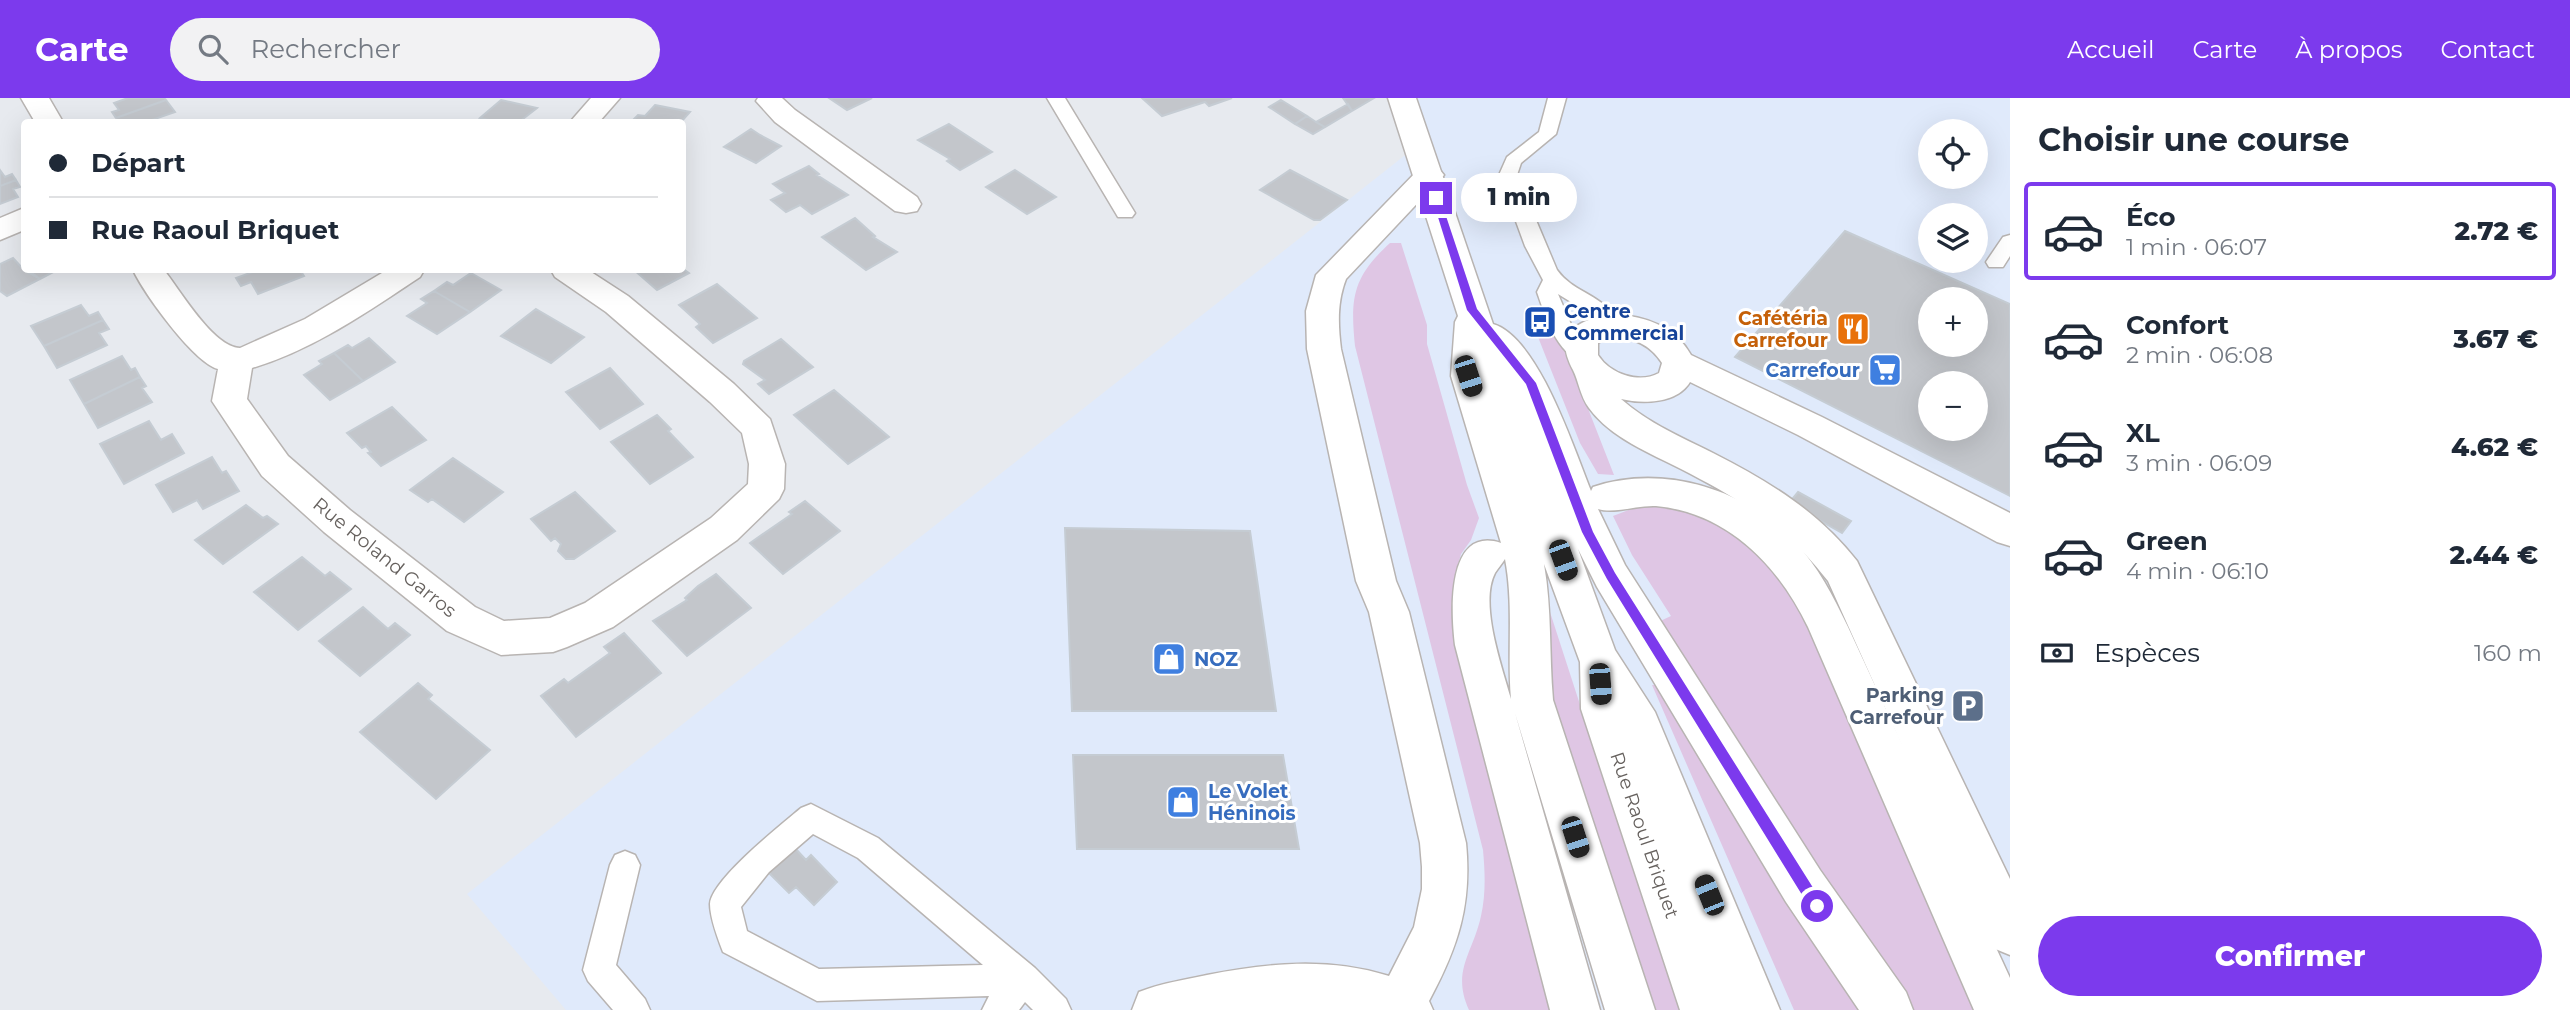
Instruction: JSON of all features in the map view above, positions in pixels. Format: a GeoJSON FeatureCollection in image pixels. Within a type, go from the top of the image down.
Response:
{"type":"FeatureCollection","features":[{"type":"Feature","properties":{"kind":"street"},"geometry":{"type":"LineString","coordinates":[[36,98],[47,119]]}},
{"type":"Feature","properties":{"kind":"street"},"geometry":{"type":"LineString","coordinates":[[587,119],[606,98]]}},
{"type":"Feature","properties":{"kind":"street","name":"Rue Raoul Briquet"},"geometry":{"type":"LineString","coordinates":[[1402,98],[1472,310],[1598,658],[1633,712],[1755,1010]]}},
{"type":"Feature","properties":{"kind":"street"},"geometry":{"type":"LineString","coordinates":[[765,99],[906,204]]}},
{"type":"Feature","properties":{"kind":"street"},"geometry":{"type":"LineString","coordinates":[[1157,1010],[1264,990],[1303,988],[1352,989],[1404,1007],[1438,927],[1446,902],[1447,878],[1443,843],[1390,612],[1376,581],[1324,349],[1320,320],[1323,293],[1332,275],[1429,175]]}},
{"type":"Feature","properties":{"kind":"street"},"geometry":{"type":"LineString","coordinates":[[0,230],[21,220]]}},
{"type":"Feature","properties":{"kind":"street"},"geometry":{"type":"LineString","coordinates":[[150,273],[199,337],[221,358],[236,362],[285,344],[366,299],[405,273]]}},
{"type":"Feature","properties":{"kind":"street","name":"Rue Roland Garros"},"geometry":{"type":"LineString","coordinates":[[236,362],[229,401],[275,466],[337,520],[461,619],[501,638],[553,635],[599,615],[724,530],[766,489],[767,464],[758,428],[722,393],[627,313],[570,273]]}},
{"type":"Feature","properties":{"kind":"street"},"geometry":{"type":"LineString","coordinates":[[1472,310],[1468,376],[1514,518],[1531,601],[1528,665],[1532,700],[1630,1010]]}},
{"type":"Feature","properties":{"kind":"street"},"geometry":{"type":"LineString","coordinates":[[1472,310],[1531,383],[1588,532],[1611,576],[1803,886],[1888,1010]]}},
{"type":"Feature","properties":{"kind":"street"},"geometry":{"type":"LineString","coordinates":[[1586,362],[1617,386],[1646,391],[1670,384],[1678,375],[1678,363],[1671,349],[1654,336],[1632,327],[1608,325],[1594,329],[1584,336],[1586,362],[1595,389],[1606,405],[1642,433],[1775,504],[1834,558],[1894,680],[2010,931]]}},
{"type":"Feature","properties":{"kind":"street"},"geometry":{"type":"LineString","coordinates":[[1678,363],[1810,426],[2010,531]]}},
{"type":"Feature","properties":{"kind":"street"},"geometry":{"type":"LineString","coordinates":[[1606,497],[1642,490],[1689,496],[1764,536],[1797,572],[1829,633],[1999,1010]]}},
{"type":"Feature","properties":{"kind":"street"},"geometry":{"type":"LineString","coordinates":[[1488,554],[1476,569],[1472,584],[1475,645],[1575,1010]]}},
{"type":"Feature","properties":{"kind":"street","name":"Rue Raoul Briquet"},"geometry":{"type":"LineString","coordinates":[[1598,658],[1602,709],[1705,1010]]}},
{"type":"Feature","properties":{"kind":"lane"},"geometry":{"type":"LineString","coordinates":[[1056,98],[1125,213]]}},
{"type":"Feature","properties":{"kind":"lane"},"geometry":{"type":"LineString","coordinates":[[1557,98],[1547,134],[1513,161],[1508,175],[1553,280],[1599,310],[1606,317],[1608,325]]}},
{"type":"Feature","properties":{"kind":"lane"},"geometry":{"type":"LineString","coordinates":[[1996,262],[2010,241]]}},
{"type":"Feature","properties":{"kind":"lane"},"geometry":{"type":"LineString","coordinates":[[1553,280],[1547,292],[1556,316],[1565,338],[1586,362]]}},
{"type":"Feature","properties":{"kind":"lane"},"geometry":{"type":"LineString","coordinates":[[1024,979],[817,985],[734,941],[724,903],[759,862],[811,818],[868,848],[1024,979],[1055,1010]]}},
{"type":"Feature","properties":{"kind":"lane"},"geometry":{"type":"LineString","coordinates":[[625,865],[599,970],[634,1010]]}},
{"type":"Feature","properties":{"kind":"lane"},"geometry":{"type":"LineString","coordinates":[[998,1010],[1024,979]]}},
{"type":"Feature","properties":{"kind":"shaded area"},"geometry":{"type":"Polygon","coordinates":[[[1402,98],[2010,98],[2010,1010],[566,1010],[467,894],[1418,145],[1402,98]]]}},
{"type":"Feature","properties":{"kind":"shaded area"},"geometry":{"type":"Polygon","coordinates":[[[1390,243],[1401,243],[1427,325],[1427,344],[1479,518],[1471,540],[1461,554],[1455,577],[1452,601],[1454,623],[1556,1010],[1469,1010],[1464,996],[1462,984],[1465,962],[1484,900],[1483,850],[1355,346],[1353,314],[1357,289],[1368,267],[1390,243]]]}},
{"type":"Feature","properties":{"kind":"shaded area"},"geometry":{"type":"Polygon","coordinates":[[[1538,337],[1560,337],[1614,475],[1598,474],[1580,443],[1538,337]]]}},
{"type":"Feature","properties":{"kind":"shaded area"},"geometry":{"type":"Polygon","coordinates":[[[1656,504],[1681,508],[1718,521],[1764,551],[1814,633],[1982,1010],[1909,1010],[1656,623],[1671,616],[1632,555],[1613,516],[1639,506],[1656,504]]]}},
{"type":"Feature","properties":{"kind":"shaded area"},"geometry":{"type":"Polygon","coordinates":[[[1549,609],[1679,1010],[1656,1010],[1558,721],[1552,693],[1549,609]]]}},
{"type":"Feature","properties":{"kind":"shaded area"},"geometry":{"type":"Polygon","coordinates":[[[1652,685],[1660,685],[1868,1010],[1794,1010],[1652,685]]]}},
{"type":"Feature","properties":{"kind":"building"},"geometry":{"type":"Polygon","coordinates":[[[128,98],[166,100],[116,118],[112,112],[119,110],[114,103],[128,98]]]}},
{"type":"Feature","properties":{"kind":"building"},"geometry":{"type":"Polygon","coordinates":[[[829,98],[872,98],[847,110],[829,98]]]}},
{"type":"Feature","properties":{"kind":"building"},"geometry":{"type":"Polygon","coordinates":[[[1142,98],[1232,98],[1209,106],[1205,102],[1162,116],[1142,98]]]}},
{"type":"Feature","properties":{"kind":"building"},"geometry":{"type":"Polygon","coordinates":[[[1343,98],[1374,98],[1352,111],[1343,98]]]}},
{"type":"Feature","properties":{"kind":"building"},"geometry":{"type":"Polygon","coordinates":[[[166,100],[175,112],[155,119],[116,118],[166,100]]]}},
{"type":"Feature","properties":{"kind":"building"},"geometry":{"type":"Polygon","coordinates":[[[501,100],[537,108],[523,119],[480,118],[501,100]]]}},
{"type":"Feature","properties":{"kind":"building"},"geometry":{"type":"Polygon","coordinates":[[[1281,100],[1307,116],[1295,124],[1269,107],[1281,100]]]}},
{"type":"Feature","properties":{"kind":"building"},"geometry":{"type":"Polygon","coordinates":[[[1348,104],[1352,111],[1325,127],[1316,122],[1348,104]]]}},
{"type":"Feature","properties":{"kind":"building"},"geometry":{"type":"Polygon","coordinates":[[[655,105],[690,112],[684,119],[634,119],[638,115],[645,116],[655,105]]]}},
{"type":"Feature","properties":{"kind":"building"},"geometry":{"type":"Polygon","coordinates":[[[1307,116],[1325,127],[1313,134],[1295,124],[1307,116]]]}},
{"type":"Feature","properties":{"kind":"building"},"geometry":{"type":"Polygon","coordinates":[[[949,124],[992,152],[960,170],[947,161],[950,159],[918,140],[949,124]]]}},
{"type":"Feature","properties":{"kind":"building"},"geometry":{"type":"Polygon","coordinates":[[[751,129],[781,146],[756,163],[724,147],[751,129]]]}},
{"type":"Feature","properties":{"kind":"building"},"geometry":{"type":"Polygon","coordinates":[[[809,166],[819,174],[817,175],[848,195],[812,214],[800,205],[786,212],[771,200],[785,193],[773,184],[809,166]]]}},
{"type":"Feature","properties":{"kind":"building"},"geometry":{"type":"Polygon","coordinates":[[[0,170],[5,177],[12,174],[16,180],[0,186],[0,170]]]}},
{"type":"Feature","properties":{"kind":"building"},"geometry":{"type":"Polygon","coordinates":[[[1015,170],[1056,197],[1027,214],[986,187],[1015,170]]]}},
{"type":"Feature","properties":{"kind":"building"},"geometry":{"type":"Polygon","coordinates":[[[1290,170],[1347,200],[1320,220],[1314,220],[1260,190],[1290,170]]]}},
{"type":"Feature","properties":{"kind":"building"},"geometry":{"type":"Polygon","coordinates":[[[16,180],[20,187],[13,189],[18,197],[0,204],[0,186],[16,180]]]}},
{"type":"Feature","properties":{"kind":"building"},"geometry":{"type":"Polygon","coordinates":[[[855,218],[875,236],[873,237],[897,252],[866,270],[822,237],[855,218]]]}},
{"type":"Feature","properties":{"kind":"building","name":"Carrefour"},"geometry":{"type":"Polygon","coordinates":[[[1845,231],[1918,263],[1918,273],[1940,273],[1972,287],[1918,287],[1918,357],[1988,357],[1988,294],[2010,304],[2010,496],[1735,357],[1845,231]]]}},
{"type":"Feature","properties":{"kind":"building"},"geometry":{"type":"Polygon","coordinates":[[[13,258],[21,267],[21,273],[29,273],[40,279],[7,296],[0,291],[0,264],[13,258]]]}},
{"type":"Feature","properties":{"kind":"building"},"geometry":{"type":"Polygon","coordinates":[[[686,271],[689,273],[657,290],[637,273],[686,273],[686,271]]]}},
{"type":"Feature","properties":{"kind":"building"},"geometry":{"type":"Polygon","coordinates":[[[32,273],[51,273],[40,279],[32,273]]]}},
{"type":"Feature","properties":{"kind":"building"},"geometry":{"type":"Polygon","coordinates":[[[250,273],[302,273],[304,276],[258,294],[251,282],[241,286],[236,278],[250,273]]]}},
{"type":"Feature","properties":{"kind":"building"},"geometry":{"type":"Polygon","coordinates":[[[471,273],[501,290],[470,312],[434,291],[447,282],[453,285],[471,273]]]}},
{"type":"Feature","properties":{"kind":"building"},"geometry":{"type":"Polygon","coordinates":[[[717,284],[757,318],[713,343],[696,327],[700,324],[679,305],[717,284]]]}},
{"type":"Feature","properties":{"kind":"building"},"geometry":{"type":"Polygon","coordinates":[[[434,291],[470,312],[437,334],[407,316],[427,303],[421,299],[434,291]]]}},
{"type":"Feature","properties":{"kind":"building"},"geometry":{"type":"Polygon","coordinates":[[[81,305],[89,316],[98,312],[103,320],[44,346],[31,326],[81,305]]]}},
{"type":"Feature","properties":{"kind":"building"},"geometry":{"type":"Polygon","coordinates":[[[536,309],[584,337],[551,363],[501,336],[536,309]]]}},
{"type":"Feature","properties":{"kind":"building"},"geometry":{"type":"Polygon","coordinates":[[[103,320],[109,329],[99,333],[107,345],[57,368],[44,346],[103,320]]]}},
{"type":"Feature","properties":{"kind":"building"},"geometry":{"type":"Polygon","coordinates":[[[369,338],[395,362],[363,381],[334,353],[348,345],[352,348],[369,338]]]}},
{"type":"Feature","properties":{"kind":"building"},"geometry":{"type":"Polygon","coordinates":[[[781,339],[813,367],[769,394],[758,384],[765,380],[743,364],[781,339]]]}},
{"type":"Feature","properties":{"kind":"building"},"geometry":{"type":"Polygon","coordinates":[[[334,353],[363,381],[330,400],[304,375],[322,364],[319,361],[334,353]]]}},
{"type":"Feature","properties":{"kind":"building"},"geometry":{"type":"Polygon","coordinates":[[[122,356],[131,370],[135,368],[140,377],[84,404],[70,380],[122,356]]]}},
{"type":"Feature","properties":{"kind":"building"},"geometry":{"type":"Polygon","coordinates":[[[610,368],[643,404],[600,429],[566,392],[610,368]]]}},
{"type":"Feature","properties":{"kind":"building"},"geometry":{"type":"Polygon","coordinates":[[[140,377],[146,386],[142,388],[152,402],[98,428],[84,404],[140,377]]]}},
{"type":"Feature","properties":{"kind":"building"},"geometry":{"type":"Polygon","coordinates":[[[834,390],[889,437],[848,464],[794,415],[834,390]]]}},
{"type":"Feature","properties":{"kind":"building"},"geometry":{"type":"Polygon","coordinates":[[[392,407],[426,440],[381,466],[368,453],[371,452],[366,446],[362,448],[347,433],[392,407]]]}},
{"type":"Feature","properties":{"kind":"building"},"geometry":{"type":"Polygon","coordinates":[[[657,415],[693,457],[650,484],[611,442],[657,415]]]}},
{"type":"Feature","properties":{"kind":"building"},"geometry":{"type":"Polygon","coordinates":[[[149,421],[161,440],[172,434],[184,453],[124,484],[100,444],[149,421]]]}},
{"type":"Feature","properties":{"kind":"building"},"geometry":{"type":"Polygon","coordinates":[[[212,457],[222,473],[226,471],[239,491],[203,509],[197,500],[173,512],[156,485],[212,457]]]}},
{"type":"Feature","properties":{"kind":"building"},"geometry":{"type":"Polygon","coordinates":[[[453,458],[503,492],[464,522],[432,499],[428,502],[410,490],[453,458]]]}},
{"type":"Feature","properties":{"kind":"building"},"geometry":{"type":"Polygon","coordinates":[[[575,492],[615,531],[574,559],[566,559],[558,551],[561,544],[555,538],[551,541],[531,519],[575,492]]]}},
{"type":"Feature","properties":{"kind":"building"},"geometry":{"type":"Polygon","coordinates":[[[1798,492],[1851,521],[1842,533],[1789,503],[1798,492]]]}},
{"type":"Feature","properties":{"kind":"building"},"geometry":{"type":"Polygon","coordinates":[[[805,501],[840,531],[783,574],[750,543],[792,514],[789,512],[805,501]]]}},
{"type":"Feature","properties":{"kind":"building"},"geometry":{"type":"Polygon","coordinates":[[[246,505],[263,518],[267,516],[278,524],[223,564],[195,540],[246,505]]]}},
{"type":"Feature","properties":{"kind":"building","name":"NOZ"},"geometry":{"type":"Polygon","coordinates":[[[1065,528],[1250,531],[1276,711],[1072,711],[1065,528]]]}},
{"type":"Feature","properties":{"kind":"building"},"geometry":{"type":"Polygon","coordinates":[[[302,557],[325,576],[330,572],[351,589],[298,630],[254,592],[302,557]]]}},
{"type":"Feature","properties":{"kind":"building"},"geometry":{"type":"Polygon","coordinates":[[[716,574],[751,608],[687,656],[653,621],[687,600],[685,598],[698,586],[716,574]]]}},
{"type":"Feature","properties":{"kind":"building"},"geometry":{"type":"Polygon","coordinates":[[[363,607],[388,629],[395,623],[410,635],[360,676],[319,641],[363,607]]]}},
{"type":"Feature","properties":{"kind":"building"},"geometry":{"type":"Polygon","coordinates":[[[624,633],[661,673],[576,737],[541,696],[564,679],[568,683],[610,653],[604,647],[624,633]]]}},
{"type":"Feature","properties":{"kind":"building"},"geometry":{"type":"Polygon","coordinates":[[[418,683],[432,695],[428,699],[490,750],[436,799],[360,732],[418,683]]]}},
{"type":"Feature","properties":{"kind":"building","name":"Le Volet Héninois"},"geometry":{"type":"Polygon","coordinates":[[[1073,755],[1283,755],[1299,849],[1077,849],[1073,755]]]}},
{"type":"Feature","properties":{"kind":"building"},"geometry":{"type":"Polygon","coordinates":[[[794,847],[806,860],[811,855],[837,882],[814,905],[796,887],[789,893],[767,871],[794,847]]]}},
{"type":"Feature","properties":{"kind":"place","name":"Centre Commercial"},"geometry":{"type":"Point","coordinates":[1540,322]}},
{"type":"Feature","properties":{"kind":"place","name":"Cafétéria Carrefour"},"geometry":{"type":"Point","coordinates":[1853,329]}},
{"type":"Feature","properties":{"kind":"place","name":"Carrefour"},"geometry":{"type":"Point","coordinates":[1885,370]}},
{"type":"Feature","properties":{"kind":"place","name":"NOZ"},"geometry":{"type":"Point","coordinates":[1169,659]}},
{"type":"Feature","properties":{"kind":"place","name":"Parking Carrefour"},"geometry":{"type":"Point","coordinates":[1968,706]}},
{"type":"Feature","properties":{"kind":"place","name":"Le Volet Héninois"},"geometry":{"type":"Point","coordinates":[1183,802]}},
{"type":"Feature","properties":{"kind":"route"},"geometry":{"type":"LineString","coordinates":[[1436,198],[1472,310],[1531,383],[1588,532],[1611,576],[1817,906]]}}]}
